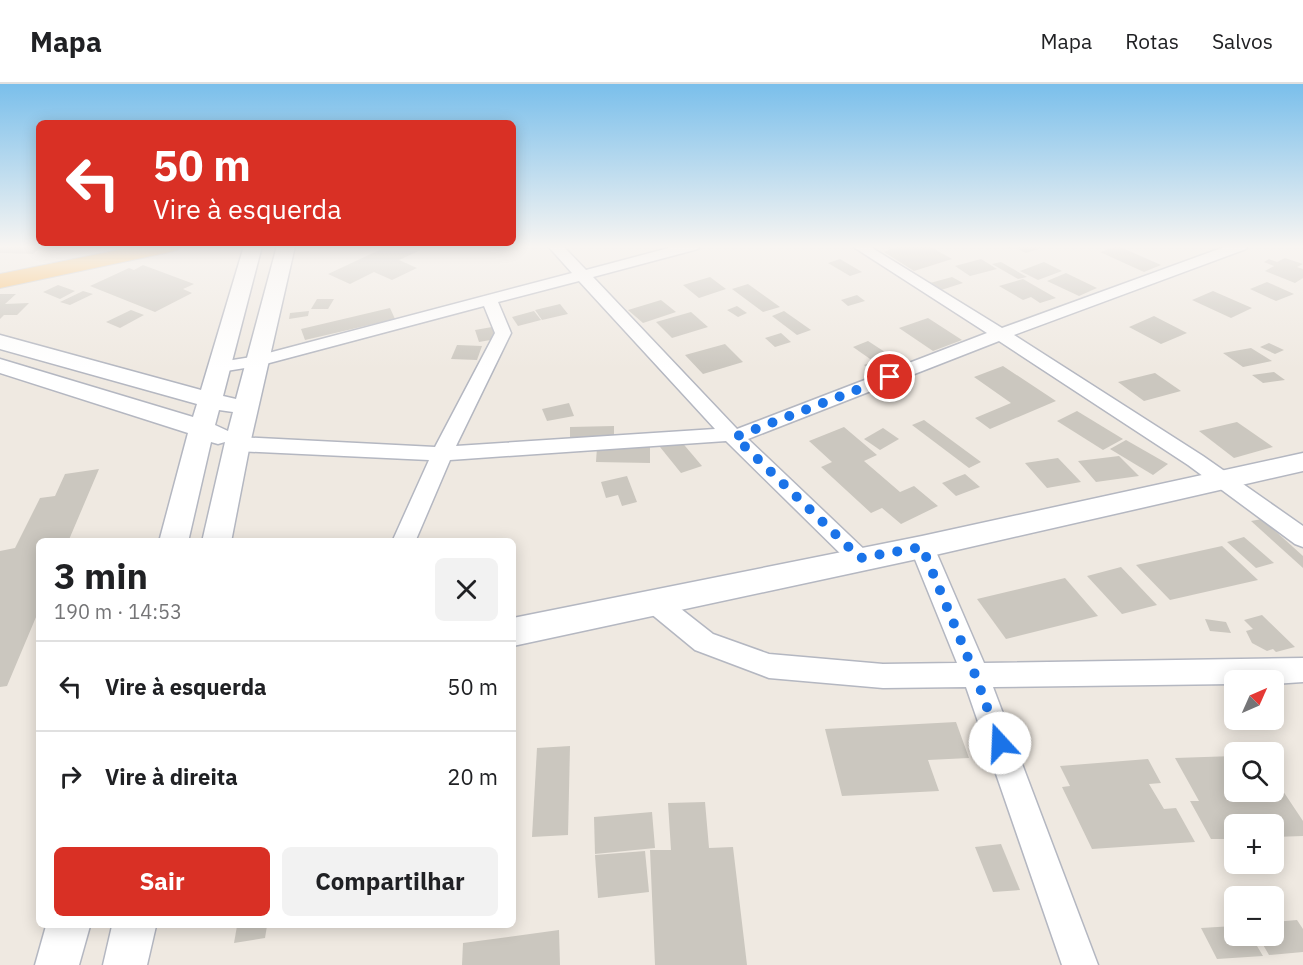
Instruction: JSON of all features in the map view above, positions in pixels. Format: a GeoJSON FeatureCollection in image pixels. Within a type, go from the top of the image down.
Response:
{"type":"FeatureCollection","features":[{"type":"Feature","properties":{"kind":"street"},"geometry":{"type":"LineString","coordinates":[[173,538],[200,428],[211,401],[242,287]]}},
{"type":"Feature","properties":{"kind":"street"},"geometry":{"type":"LineString","coordinates":[[217,538],[274,287]]}},
{"type":"Feature","properties":{"kind":"street"},"geometry":{"type":"LineString","coordinates":[[220,367],[258,361],[536,287]]}},
{"type":"Feature","properties":{"kind":"street"},"geometry":{"type":"LineString","coordinates":[[595,287],[733,435],[860,558]]}},
{"type":"Feature","properties":{"kind":"street"},"geometry":{"type":"LineString","coordinates":[[925,287],[1225,479],[1303,538]]}},
{"type":"Feature","properties":{"kind":"street"},"geometry":{"type":"LineString","coordinates":[[0,366],[200,428],[237,444],[442,454],[733,435],[1129,287]]}},
{"type":"Feature","properties":{"kind":"street"},"geometry":{"type":"LineString","coordinates":[[405,538],[442,454],[503,333],[489,300]]}},
{"type":"Feature","properties":{"kind":"street"},"geometry":{"type":"LineString","coordinates":[[0,342],[245,409]]}},
{"type":"Feature","properties":{"kind":"street"},"geometry":{"type":"LineString","coordinates":[[516,631],[860,558],[922,547],[1303,462]]}},
{"type":"Feature","properties":{"kind":"street"},"geometry":{"type":"LineString","coordinates":[[922,547],[976,677],[1080,965]]}},
{"type":"Feature","properties":{"kind":"street"},"geometry":{"type":"LineString","coordinates":[[653,601],[704,642],[769,666],[883,676],[976,677],[1303,670]]}},
{"type":"Feature","properties":{"kind":"street"},"geometry":{"type":"LineString","coordinates":[[57,965],[67,928]]}},
{"type":"Feature","properties":{"kind":"street"},"geometry":{"type":"LineString","coordinates":[[125,965],[134,928]]}},
{"type":"Feature","properties":{"kind":"building"},"geometry":{"type":"Polygon","coordinates":[[[53,287],[64,287],[75,291],[60,299],[43,292],[53,287]]]}},
{"type":"Feature","properties":{"kind":"building"},"geometry":{"type":"Polygon","coordinates":[[[93,287],[187,287],[183,289],[192,293],[155,312],[93,287]]]}},
{"type":"Feature","properties":{"kind":"building"},"geometry":{"type":"Polygon","coordinates":[[[686,287],[726,289],[699,298],[686,287]]]}},
{"type":"Feature","properties":{"kind":"building"},"geometry":{"type":"Polygon","coordinates":[[[752,287],[780,307],[763,312],[732,289],[752,287]]]}},
{"type":"Feature","properties":{"kind":"building"},"geometry":{"type":"Polygon","coordinates":[[[1001,287],[1037,287],[1056,298],[1040,303],[1031,297],[1023,300],[1001,287]]]}},
{"type":"Feature","properties":{"kind":"building"},"geometry":{"type":"Polygon","coordinates":[[[1060,287],[1097,288],[1079,296],[1060,287]]]}},
{"type":"Feature","properties":{"kind":"building"},"geometry":{"type":"Polygon","coordinates":[[[1279,287],[1294,294],[1276,301],[1250,289],[1279,287]]]}},
{"type":"Feature","properties":{"kind":"building"},"geometry":{"type":"Polygon","coordinates":[[[83,291],[93,294],[70,305],[60,302],[83,291]]]}},
{"type":"Feature","properties":{"kind":"building"},"geometry":{"type":"Polygon","coordinates":[[[1213,291],[1252,308],[1231,318],[1192,300],[1213,291]]]}},
{"type":"Feature","properties":{"kind":"building"},"geometry":{"type":"Polygon","coordinates":[[[0,294],[16,294],[5,304],[29,303],[17,315],[4,315],[0,319],[0,294]]]}},
{"type":"Feature","properties":{"kind":"building"},"geometry":{"type":"Polygon","coordinates":[[[857,295],[865,301],[848,306],[841,300],[857,295]]]}},
{"type":"Feature","properties":{"kind":"building"},"geometry":{"type":"Polygon","coordinates":[[[317,299],[334,299],[328,309],[311,309],[317,299]]]}},
{"type":"Feature","properties":{"kind":"building"},"geometry":{"type":"Polygon","coordinates":[[[661,300],[676,312],[643,323],[628,310],[661,300]]]}},
{"type":"Feature","properties":{"kind":"building"},"geometry":{"type":"Polygon","coordinates":[[[560,304],[568,314],[542,320],[535,310],[560,304]]]}},
{"type":"Feature","properties":{"kind":"building"},"geometry":{"type":"Polygon","coordinates":[[[737,306],[747,313],[738,317],[727,310],[737,306]]]}},
{"type":"Feature","properties":{"kind":"building"},"geometry":{"type":"Polygon","coordinates":[[[390,308],[395,319],[305,340],[301,329],[390,308]]]}},
{"type":"Feature","properties":{"kind":"building"},"geometry":{"type":"Polygon","coordinates":[[[131,310],[144,315],[120,328],[106,322],[131,310]]]}},
{"type":"Feature","properties":{"kind":"building"},"geometry":{"type":"Polygon","coordinates":[[[309,311],[308,316],[289,319],[290,313],[309,311]]]}},
{"type":"Feature","properties":{"kind":"building"},"geometry":{"type":"Polygon","coordinates":[[[534,311],[541,320],[518,326],[512,317],[534,311]]]}},
{"type":"Feature","properties":{"kind":"building"},"geometry":{"type":"Polygon","coordinates":[[[784,311],[811,330],[797,335],[772,316],[784,311]]]}},
{"type":"Feature","properties":{"kind":"building"},"geometry":{"type":"Polygon","coordinates":[[[691,312],[708,327],[672,338],[656,322],[691,312]]]}},
{"type":"Feature","properties":{"kind":"building"},"geometry":{"type":"Polygon","coordinates":[[[1154,316],[1187,333],[1161,344],[1129,327],[1154,316]]]}},
{"type":"Feature","properties":{"kind":"building"},"geometry":{"type":"Polygon","coordinates":[[[928,318],[962,340],[933,351],[899,328],[928,318]]]}},
{"type":"Feature","properties":{"kind":"building"},"geometry":{"type":"Polygon","coordinates":[[[492,327],[496,339],[479,342],[475,330],[492,327]]]}},
{"type":"Feature","properties":{"kind":"building"},"geometry":{"type":"Polygon","coordinates":[[[781,333],[791,342],[775,347],[765,338],[781,333]]]}},
{"type":"Feature","properties":{"kind":"building"},"geometry":{"type":"Polygon","coordinates":[[[868,341],[888,354],[873,361],[853,347],[868,341]]]}},
{"type":"Feature","properties":{"kind":"building"},"geometry":{"type":"Polygon","coordinates":[[[1269,343],[1284,350],[1275,354],[1260,347],[1269,343]]]}},
{"type":"Feature","properties":{"kind":"building"},"geometry":{"type":"Polygon","coordinates":[[[725,344],[743,362],[703,374],[685,355],[725,344]]]}},
{"type":"Feature","properties":{"kind":"building"},"geometry":{"type":"Polygon","coordinates":[[[457,345],[482,346],[477,360],[451,359],[457,345]]]}},
{"type":"Feature","properties":{"kind":"building"},"geometry":{"type":"Polygon","coordinates":[[[1251,348],[1272,361],[1243,367],[1223,353],[1251,348]]]}},
{"type":"Feature","properties":{"kind":"building"},"geometry":{"type":"Polygon","coordinates":[[[883,358],[899,369],[880,377],[864,365],[883,358]]]}},
{"type":"Feature","properties":{"kind":"building"},"geometry":{"type":"Polygon","coordinates":[[[1003,366],[1056,401],[990,429],[975,418],[1011,403],[974,377],[1003,366]]]}},
{"type":"Feature","properties":{"kind":"building"},"geometry":{"type":"Polygon","coordinates":[[[1274,372],[1285,380],[1263,383],[1252,375],[1274,372]]]}},
{"type":"Feature","properties":{"kind":"building"},"geometry":{"type":"Polygon","coordinates":[[[1155,373],[1181,391],[1144,401],[1118,382],[1155,373]]]}},
{"type":"Feature","properties":{"kind":"building"},"geometry":{"type":"Polygon","coordinates":[[[569,403],[574,416],[547,421],[542,409],[569,403]]]}},
{"type":"Feature","properties":{"kind":"building"},"geometry":{"type":"Polygon","coordinates":[[[1077,411],[1123,439],[1103,450],[1057,421],[1077,411]]]}},
{"type":"Feature","properties":{"kind":"building"},"geometry":{"type":"Polygon","coordinates":[[[924,420],[981,462],[969,468],[912,425],[924,420]]]}},
{"type":"Feature","properties":{"kind":"building"},"geometry":{"type":"Polygon","coordinates":[[[1237,422],[1273,447],[1234,458],[1199,431],[1237,422]]]}},
{"type":"Feature","properties":{"kind":"building"},"geometry":{"type":"Polygon","coordinates":[[[614,426],[614,438],[570,439],[570,427],[614,426]]]}},
{"type":"Feature","properties":{"kind":"building"},"geometry":{"type":"Polygon","coordinates":[[[844,427],[877,455],[864,461],[900,492],[914,486],[938,506],[901,524],[882,508],[871,513],[821,467],[832,462],[809,441],[844,427]]]}},
{"type":"Feature","properties":{"kind":"building"},"geometry":{"type":"Polygon","coordinates":[[[883,428],[899,439],[880,450],[864,439],[883,428]]]}},
{"type":"Feature","properties":{"kind":"building"},"geometry":{"type":"Polygon","coordinates":[[[680,440],[702,466],[681,473],[660,447],[680,440]]]}},
{"type":"Feature","properties":{"kind":"building"},"geometry":{"type":"Polygon","coordinates":[[[1126,440],[1168,464],[1153,475],[1110,449],[1126,440]]]}},
{"type":"Feature","properties":{"kind":"building"},"geometry":{"type":"Polygon","coordinates":[[[597,447],[650,447],[650,463],[596,462],[597,447]]]}},
{"type":"Feature","properties":{"kind":"building"},"geometry":{"type":"Polygon","coordinates":[[[1119,456],[1139,476],[1096,482],[1078,461],[1119,456]]]}},
{"type":"Feature","properties":{"kind":"building"},"geometry":{"type":"Polygon","coordinates":[[[1058,458],[1081,482],[1047,488],[1025,463],[1058,458]]]}},
{"type":"Feature","properties":{"kind":"building"},"geometry":{"type":"Polygon","coordinates":[[[99,469],[70,538],[36,538],[36,617],[7,686],[0,687],[0,551],[15,548],[40,498],[55,496],[65,474],[99,469]]]}},
{"type":"Feature","properties":{"kind":"building"},"geometry":{"type":"Polygon","coordinates":[[[965,474],[980,487],[956,496],[942,483],[965,474]]]}},
{"type":"Feature","properties":{"kind":"building"},"geometry":{"type":"Polygon","coordinates":[[[627,476],[637,502],[622,506],[618,495],[606,498],[601,482],[627,476]]]}},
{"type":"Feature","properties":{"kind":"building"},"geometry":{"type":"Polygon","coordinates":[[[1262,519],[1303,556],[1303,568],[1251,521],[1262,519]]]}},
{"type":"Feature","properties":{"kind":"building"},"geometry":{"type":"Polygon","coordinates":[[[1244,537],[1274,563],[1256,568],[1227,542],[1244,537]]]}},
{"type":"Feature","properties":{"kind":"building"},"geometry":{"type":"Polygon","coordinates":[[[1222,546],[1258,580],[1170,600],[1136,565],[1222,546]]]}},
{"type":"Feature","properties":{"kind":"building"},"geometry":{"type":"Polygon","coordinates":[[[1121,567],[1157,605],[1122,614],[1087,576],[1121,567]]]}},
{"type":"Feature","properties":{"kind":"building"},"geometry":{"type":"Polygon","coordinates":[[[1065,578],[1098,616],[1006,639],[977,599],[1065,578]]]}},
{"type":"Feature","properties":{"kind":"building"},"geometry":{"type":"Polygon","coordinates":[[[1262,615],[1295,647],[1276,652],[1273,649],[1267,651],[1252,643],[1246,631],[1253,629],[1244,620],[1262,615]]]}},
{"type":"Feature","properties":{"kind":"building"},"geometry":{"type":"Polygon","coordinates":[[[1205,619],[1226,622],[1231,633],[1210,631],[1205,619]]]}},
{"type":"Feature","properties":{"kind":"building"},"geometry":{"type":"Polygon","coordinates":[[[956,722],[969,758],[928,760],[939,791],[842,796],[825,729],[956,722]]]}},
{"type":"Feature","properties":{"kind":"building"},"geometry":{"type":"Polygon","coordinates":[[[570,746],[568,835],[532,837],[537,748],[570,746]]]}},
{"type":"Feature","properties":{"kind":"building"},"geometry":{"type":"Polygon","coordinates":[[[1224,756],[1224,802],[1284,802],[1284,792],[1303,821],[1303,836],[1284,837],[1284,814],[1224,814],[1224,839],[1211,839],[1190,801],[1199,801],[1175,758],[1224,756]]]}},
{"type":"Feature","properties":{"kind":"building"},"geometry":{"type":"Polygon","coordinates":[[[1148,759],[1161,783],[1149,784],[1164,809],[1176,808],[1195,842],[1092,849],[1062,787],[1070,786],[1060,766],[1148,759]]]}},
{"type":"Feature","properties":{"kind":"building"},"geometry":{"type":"Polygon","coordinates":[[[705,802],[709,848],[733,847],[747,965],[655,965],[650,850],[671,850],[668,803],[705,802]]]}},
{"type":"Feature","properties":{"kind":"building"},"geometry":{"type":"Polygon","coordinates":[[[652,812],[655,848],[595,854],[594,817],[652,812]]]}},
{"type":"Feature","properties":{"kind":"building"},"geometry":{"type":"Polygon","coordinates":[[[1001,844],[1020,890],[993,892],[975,847],[1001,844]]]}},
{"type":"Feature","properties":{"kind":"building"},"geometry":{"type":"Polygon","coordinates":[[[645,851],[649,892],[598,898],[595,855],[645,851]]]}},
{"type":"Feature","properties":{"kind":"building"},"geometry":{"type":"Polygon","coordinates":[[[1297,920],[1303,929],[1303,952],[1269,955],[1264,946],[1284,946],[1284,921],[1297,920]]]}},
{"type":"Feature","properties":{"kind":"building"},"geometry":{"type":"Polygon","coordinates":[[[1224,927],[1224,946],[1257,946],[1263,956],[1217,959],[1201,928],[1224,927]]]}},
{"type":"Feature","properties":{"kind":"building"},"geometry":{"type":"Polygon","coordinates":[[[237,928],[267,928],[265,938],[234,943],[237,928]]]}},
{"type":"Feature","properties":{"kind":"building"},"geometry":{"type":"Polygon","coordinates":[[[559,930],[560,965],[462,965],[463,943],[559,930]]]}},
{"type":"Feature","properties":{"kind":"route"},"geometry":{"type":"LineString","coordinates":[[890,377],[735,437],[860,558],[922,547],[976,677],[1000,743]]}}]}
